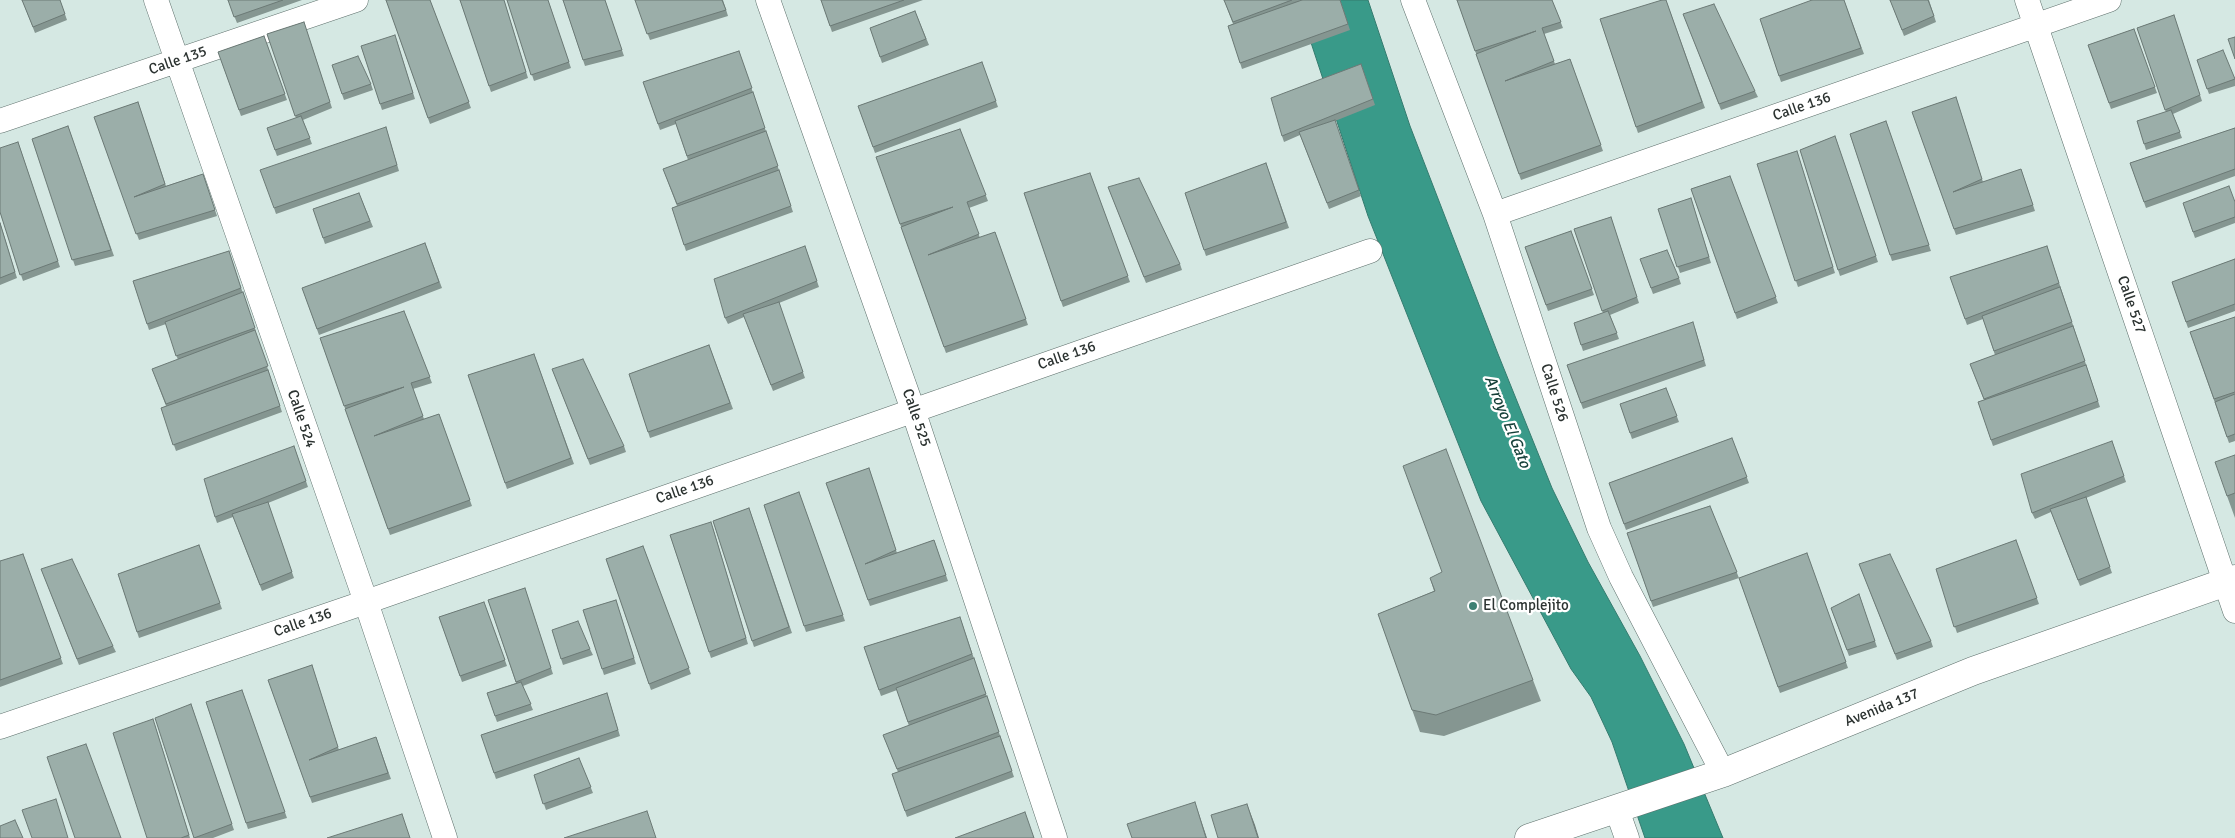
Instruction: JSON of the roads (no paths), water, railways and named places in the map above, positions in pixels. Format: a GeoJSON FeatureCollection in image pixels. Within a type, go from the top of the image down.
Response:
{"type":"FeatureCollection","features":[{"type":"Feature","properties":{"kind":"street","name":"Calle 524"},"geometry":{"type":"LineString","coordinates":[[156,0],[176,62],[366,602],[445,838]]}},
{"type":"Feature","properties":{"kind":"street","name":"Calle 135"},"geometry":{"type":"LineString","coordinates":[[0,121],[356,0]]}},
{"type":"Feature","properties":{"kind":"street","name":"Calle 525"},"geometry":{"type":"LineString","coordinates":[[768,0],[913,410],[1055,838]]}},
{"type":"Feature","properties":{"kind":"street","name":"Calle 526"},"geometry":{"type":"LineString","coordinates":[[1413,0],[1495,214],[1599,528],[1625,585],[1724,773]]}},
{"type":"Feature","properties":{"kind":"street","name":"Calle 527"},"geometry":{"type":"LineString","coordinates":[[2027,0],[2230,581],[2235,610]]}},
{"type":"Feature","properties":{"kind":"street","name":"Calle 136"},"geometry":{"type":"LineString","coordinates":[[1495,214],[2109,0]]}},
{"type":"Feature","properties":{"kind":"street","name":"Calle 136"},"geometry":{"type":"LineString","coordinates":[[0,727],[366,602],[1370,251]]}},
{"type":"Feature","properties":{"kind":"street","name":"Avenida 137"},"geometry":{"type":"LineString","coordinates":[[1529,838],[1724,773],[1973,671],[2230,581]]}},
{"type":"Feature","properties":{"kind":"street"},"geometry":{"type":"LineString","coordinates":[[1616,810],[1626,838]]}},
{"type":"Feature","properties":{"kind":"water","name":"Arroyo El Gato"},"geometry":{"type":"Polygon","coordinates":[[[1297,0],[1368,0],[1410,126],[1552,488],[1588,562],[1640,656],[1684,744],[1723,838],[1645,838],[1612,742],[1591,697],[1571,669],[1481,501],[1368,216],[1297,0]]]}},
{"type":"Feature","properties":{"kind":"place","name":"El Complejito"},"geometry":{"type":"Point","coordinates":[1473,606]}}]}
